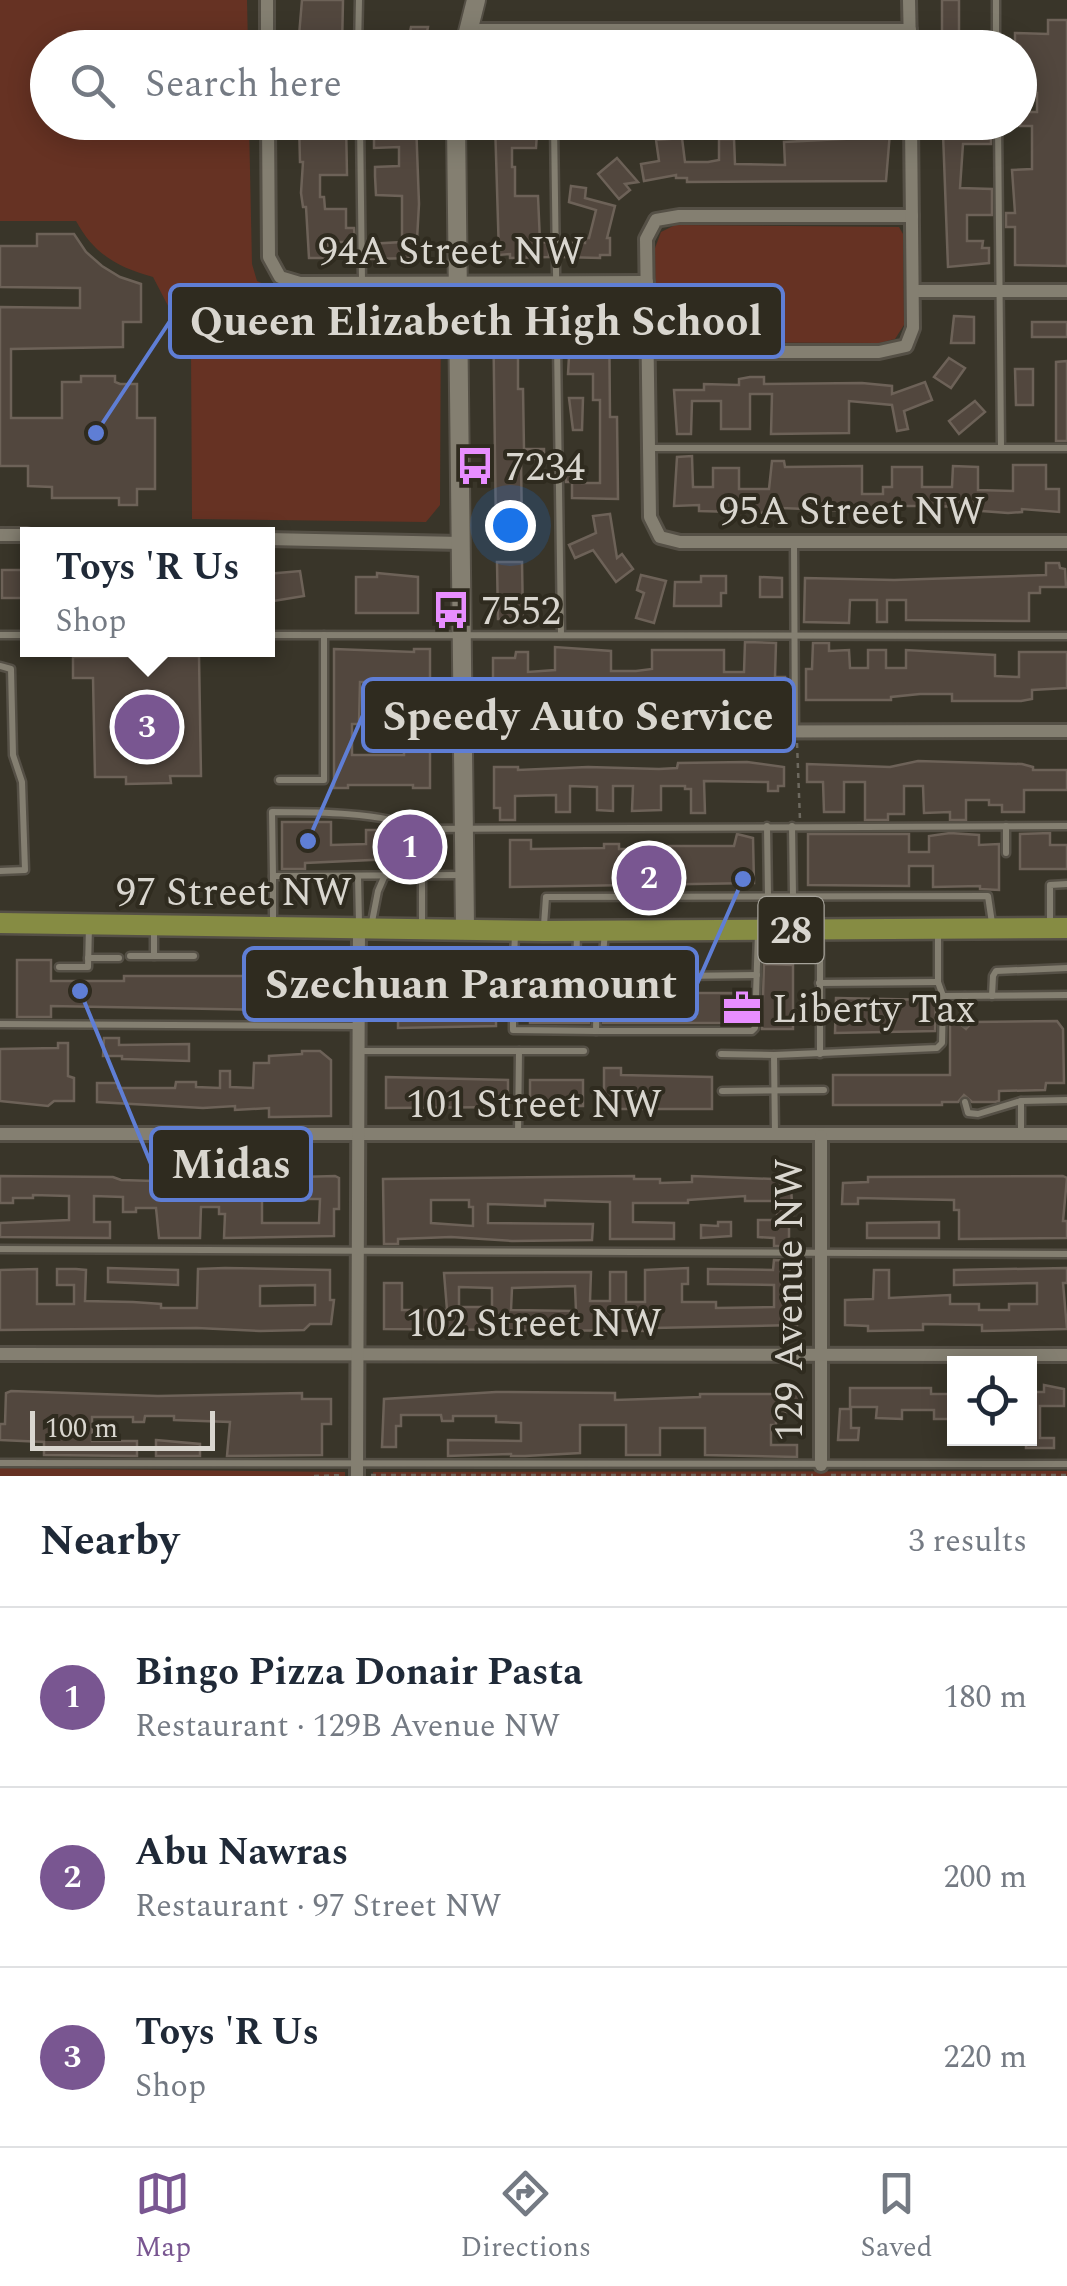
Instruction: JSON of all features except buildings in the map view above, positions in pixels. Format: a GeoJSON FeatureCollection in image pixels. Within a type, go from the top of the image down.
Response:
{"type":"FeatureCollection","features":[{"type":"Feature","properties":{"kind":"main road","name":"97 Street NW"},"geometry":{"type":"LineString","coordinates":[[0,923],[544,931],[1059,928]]}},
{"type":"Feature","properties":{"kind":"street"},"geometry":{"type":"LineString","coordinates":[[267,0],[267,30]]}},
{"type":"Feature","properties":{"kind":"street"},"geometry":{"type":"LineString","coordinates":[[468,30],[476,0]]}},
{"type":"Feature","properties":{"kind":"street"},"geometry":{"type":"LineString","coordinates":[[552,30],[910,30],[909,0]]}},
{"type":"Feature","properties":{"kind":"street","name":"94A Street NW"},"geometry":{"type":"LineString","coordinates":[[268,140],[268,257],[280,277],[300,283],[362,284],[647,282]]}},
{"type":"Feature","properties":{"kind":"street"},"geometry":{"type":"LineString","coordinates":[[456,140],[465,929]]}},
{"type":"Feature","properties":{"kind":"street"},"geometry":{"type":"LineString","coordinates":[[648,352],[879,352],[906,346],[913,328],[911,140]]}},
{"type":"Feature","properties":{"kind":"street"},"geometry":{"type":"LineString","coordinates":[[648,448],[646,238],[656,220],[679,216],[912,216]]}},
{"type":"Feature","properties":{"kind":"street"},"geometry":{"type":"LineString","coordinates":[[913,291],[1067,291]]}},
{"type":"Feature","properties":{"kind":"street","name":"95A Street NW"},"geometry":{"type":"LineString","coordinates":[[648,448],[650,516],[660,537],[680,542],[1067,542]]}},
{"type":"Feature","properties":{"kind":"street"},"geometry":{"type":"LineString","coordinates":[[275,539],[461,542]]}},
{"type":"Feature","properties":{"kind":"street"},"geometry":{"type":"LineString","coordinates":[[464,732],[1067,731]]}},
{"type":"Feature","properties":{"kind":"street"},"geometry":{"type":"LineString","coordinates":[[357,1471],[358,1008],[365,926]]}},
{"type":"Feature","properties":{"kind":"street","name":"101 Street NW"},"geometry":{"type":"LineString","coordinates":[[0,1134],[1067,1134]]}},
{"type":"Feature","properties":{"kind":"street","name":"129 Avenue NW"},"geometry":{"type":"LineString","coordinates":[[819,1473],[820,1136]]}},
{"type":"Feature","properties":{"kind":"street","name":"102 Street NW"},"geometry":{"type":"LineString","coordinates":[[0,1354],[1067,1355]]}},
{"type":"Feature","properties":{"kind":"lane"},"geometry":{"type":"LineString","coordinates":[[358,30],[359,0]]}},
{"type":"Feature","properties":{"kind":"lane"},"geometry":{"type":"LineString","coordinates":[[996,0],[996,30]]}},
{"type":"Feature","properties":{"kind":"lane"},"geometry":{"type":"LineString","coordinates":[[360,140],[362,284]]}},
{"type":"Feature","properties":{"kind":"lane"},"geometry":{"type":"LineString","coordinates":[[554,140],[561,636]]}},
{"type":"Feature","properties":{"kind":"lane"},"geometry":{"type":"LineString","coordinates":[[998,140],[1000,447]]}},
{"type":"Feature","properties":{"kind":"lane"},"geometry":{"type":"LineString","coordinates":[[648,448],[1067,448]]}},
{"type":"Feature","properties":{"kind":"lane"},"geometry":{"type":"LineString","coordinates":[[794,542],[796,732]]}},
{"type":"Feature","properties":{"kind":"lane"},"geometry":{"type":"LineString","coordinates":[[275,635],[1067,636]]}},
{"type":"Feature","properties":{"kind":"lane"},"geometry":{"type":"LineString","coordinates":[[279,780],[324,780],[324,635]]}},
{"type":"Feature","properties":{"kind":"lane"},"geometry":{"type":"LineString","coordinates":[[0,666],[11,669],[13,755],[22,782],[25,870],[0,870]]}},
{"type":"Feature","properties":{"kind":"lane"},"geometry":{"type":"LineString","coordinates":[[0,702],[12,702]]}},
{"type":"Feature","properties":{"kind":"lane"},"geometry":{"type":"LineString","coordinates":[[273,925],[272,812],[404,822],[422,829],[1067,826]]}},
{"type":"Feature","properties":{"kind":"lane"},"geometry":{"type":"LineString","coordinates":[[767,826],[768,896]]}},
{"type":"Feature","properties":{"kind":"lane"},"geometry":{"type":"LineString","coordinates":[[793,896],[796,826]]}},
{"type":"Feature","properties":{"kind":"lane"},"geometry":{"type":"LineString","coordinates":[[1006,826],[1006,853]]}},
{"type":"Feature","properties":{"kind":"lane"},"geometry":{"type":"LineString","coordinates":[[422,829],[422,928]]}},
{"type":"Feature","properties":{"kind":"lane"},"geometry":{"type":"LineString","coordinates":[[273,876],[466,875]]}},
{"type":"Feature","properties":{"kind":"lane"},"geometry":{"type":"LineString","coordinates":[[358,876],[365,926]]}},
{"type":"Feature","properties":{"kind":"lane"},"geometry":{"type":"LineString","coordinates":[[365,926],[386,876]]}},
{"type":"Feature","properties":{"kind":"lane"},"geometry":{"type":"LineString","coordinates":[[1059,928],[1050,884],[1067,884]]}},
{"type":"Feature","properties":{"kind":"lane"},"geometry":{"type":"LineString","coordinates":[[544,931],[546,898],[768,896],[988,896],[992,930]]}},
{"type":"Feature","properties":{"kind":"lane"},"geometry":{"type":"LineString","coordinates":[[60,968],[88,967],[89,924]]}},
{"type":"Feature","properties":{"kind":"lane"},"geometry":{"type":"LineString","coordinates":[[154,924],[154,956]]}},
{"type":"Feature","properties":{"kind":"lane"},"geometry":{"type":"LineString","coordinates":[[515,930],[513,1030],[752,1032],[756,1028],[758,930]]}},
{"type":"Feature","properties":{"kind":"lane"},"geometry":{"type":"LineString","coordinates":[[820,930],[820,1054]]}},
{"type":"Feature","properties":{"kind":"lane"},"geometry":{"type":"LineString","coordinates":[[721,1054],[820,1054],[940,1047],[943,996],[938,982],[938,930]]}},
{"type":"Feature","properties":{"kind":"lane"},"geometry":{"type":"LineString","coordinates":[[576,931],[576,974]]}},
{"type":"Feature","properties":{"kind":"lane"},"geometry":{"type":"LineString","coordinates":[[596,1031],[596,976],[602,966],[605,931]]}},
{"type":"Feature","properties":{"kind":"lane"},"geometry":{"type":"LineString","coordinates":[[130,956],[194,956]]}},
{"type":"Feature","properties":{"kind":"lane"},"geometry":{"type":"LineString","coordinates":[[88,958],[119,958]]}},
{"type":"Feature","properties":{"kind":"lane"},"geometry":{"type":"LineString","coordinates":[[992,996],[996,971],[1020,968],[1037,973],[1067,968]]}},
{"type":"Feature","properties":{"kind":"lane"},"geometry":{"type":"LineString","coordinates":[[1020,968],[1020,978]]}},
{"type":"Feature","properties":{"kind":"lane"},"geometry":{"type":"LineString","coordinates":[[1055,968],[1055,978]]}},
{"type":"Feature","properties":{"kind":"lane"},"geometry":{"type":"LineString","coordinates":[[358,1008],[390,1008],[390,977],[757,975]]}},
{"type":"Feature","properties":{"kind":"lane"},"geometry":{"type":"LineString","coordinates":[[820,983],[938,982]]}},
{"type":"Feature","properties":{"kind":"lane"},"geometry":{"type":"LineString","coordinates":[[943,996],[1020,992],[1067,995]]}},
{"type":"Feature","properties":{"kind":"lane"},"geometry":{"type":"LineString","coordinates":[[965,1022],[966,996]]}},
{"type":"Feature","properties":{"kind":"lane"},"geometry":{"type":"LineString","coordinates":[[0,1024],[358,1026]]}},
{"type":"Feature","properties":{"kind":"lane"},"geometry":{"type":"LineString","coordinates":[[358,1050],[584,1051]]}},
{"type":"Feature","properties":{"kind":"lane"},"geometry":{"type":"LineString","coordinates":[[518,1135],[519,1051]]}},
{"type":"Feature","properties":{"kind":"lane"},"geometry":{"type":"LineString","coordinates":[[774,1054],[775,1136]]}},
{"type":"Feature","properties":{"kind":"lane"},"geometry":{"type":"LineString","coordinates":[[722,1090],[824,1090]]}},
{"type":"Feature","properties":{"kind":"lane"},"geometry":{"type":"LineString","coordinates":[[965,1102],[968,1112],[978,1114],[1021,1101],[1067,1100]]}},
{"type":"Feature","properties":{"kind":"lane"},"geometry":{"type":"LineString","coordinates":[[1021,1101],[1021,1134]]}},
{"type":"Feature","properties":{"kind":"lane"},"geometry":{"type":"LineString","coordinates":[[0,1248],[1067,1254]]}},
{"type":"Feature","properties":{"kind":"lane"},"geometry":{"type":"LineString","coordinates":[[0,1464],[357,1471],[819,1473],[1067,1464]]}},
{"type":"Feature","properties":{"kind":"path"},"geometry":{"type":"LineString","coordinates":[[796,732],[796,826]]}},
{"type":"Feature","properties":{"kind":"path"},"geometry":{"type":"LineString","coordinates":[[314,1476],[357,1471],[1067,1475]]}},
{"type":"Feature","properties":{"kind":"shaded area"},"geometry":{"type":"Polygon","coordinates":[[[0,0],[247,0],[248,30],[30,30],[30,140],[249,140],[252,264],[257,281],[291,296],[434,296],[441,302],[440,505],[426,522],[192,519],[191,350],[153,277],[108,258],[76,221],[0,221],[0,0]]]}},
{"type":"Feature","properties":{"kind":"shaded area"},"geometry":{"type":"Polygon","coordinates":[[[675,225],[899,227],[903,234],[904,325],[895,339],[879,343],[664,342],[656,334],[655,248],[661,232],[675,225]]]}},
{"type":"Feature","properties":{"kind":"shaded area"},"geometry":{"type":"Polygon","coordinates":[[[0,1468],[345,1472],[345,1476],[0,1476],[0,1468]]]}},
{"type":"Feature","properties":{"kind":"shaded area"},"geometry":{"type":"Polygon","coordinates":[[[1067,1471],[1067,1476],[373,1476],[373,1472],[1067,1471]]]}},
{"type":"Feature","properties":{"kind":"place","name":"Queen Elizabeth High School"},"geometry":{"type":"Point","coordinates":[96,433]}},
{"type":"Feature","properties":{"kind":"place","name":"7234"},"geometry":{"type":"Point","coordinates":[475,466]}},
{"type":"Feature","properties":{"kind":"place","name":"7552"},"geometry":{"type":"Point","coordinates":[451,610]}},
{"type":"Feature","properties":{"kind":"place","name":"Toys 'R Us"},"geometry":{"type":"Point","coordinates":[147,727]}},
{"type":"Feature","properties":{"kind":"place","name":"Speedy Auto Service"},"geometry":{"type":"Point","coordinates":[308,841]}},
{"type":"Feature","properties":{"kind":"place","name":"Bingo Pizza Donair Pasta"},"geometry":{"type":"Point","coordinates":[410,847]}},
{"type":"Feature","properties":{"kind":"place","name":"Abu Nawras"},"geometry":{"type":"Point","coordinates":[649,878]}},
{"type":"Feature","properties":{"kind":"place","name":"Szechuan Paramount"},"geometry":{"type":"Point","coordinates":[743,879]}},
{"type":"Feature","properties":{"kind":"place","name":"Midas"},"geometry":{"type":"Point","coordinates":[80,991]}},
{"type":"Feature","properties":{"kind":"place","name":"Liberty Tax"},"geometry":{"type":"Point","coordinates":[742,1008]}}]}
